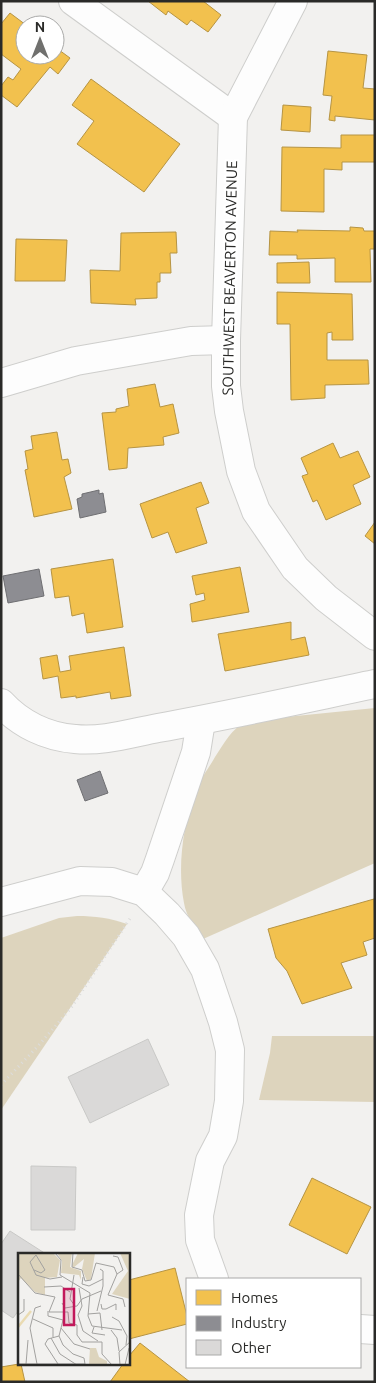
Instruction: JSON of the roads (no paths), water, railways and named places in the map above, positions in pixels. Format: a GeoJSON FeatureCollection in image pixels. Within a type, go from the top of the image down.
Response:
{"type":"FeatureCollection","features":[{"type":"Feature","properties":{"kind":"street"},"geometry":{"type":"LineString","coordinates":[[73,1],[233,117]]}},
{"type":"Feature","properties":{"kind":"street","name":"SOUTHWEST BEAVERTON AVENUE"},"geometry":{"type":"LineString","coordinates":[[293,1],[233,117],[226,386],[240,471],[256,510],[295,568],[326,598],[375,636]]}},
{"type":"Feature","properties":{"kind":"street"},"geometry":{"type":"LineString","coordinates":[[1,383],[76,361],[191,340],[226,340]]}},
{"type":"Feature","properties":{"kind":"street"},"geometry":{"type":"LineString","coordinates":[[1,703],[14,716],[36,729],[76,740],[94,740],[201,721],[375,684]]}},
{"type":"Feature","properties":{"kind":"street"},"geometry":{"type":"LineString","coordinates":[[144,892],[155,873],[196,752],[201,721]]}},
{"type":"Feature","properties":{"kind":"street"},"geometry":{"type":"LineString","coordinates":[[1,902],[80,881],[112,882],[144,892],[186,936],[205,969],[223,1022],[230,1050],[229,1101],[223,1136],[210,1161],[199,1215],[200,1240],[214,1278]]}},
{"type":"Feature","properties":{"kind":"street"},"geometry":{"type":"LineString","coordinates":[[361,1329],[375,1330]]}}]}
